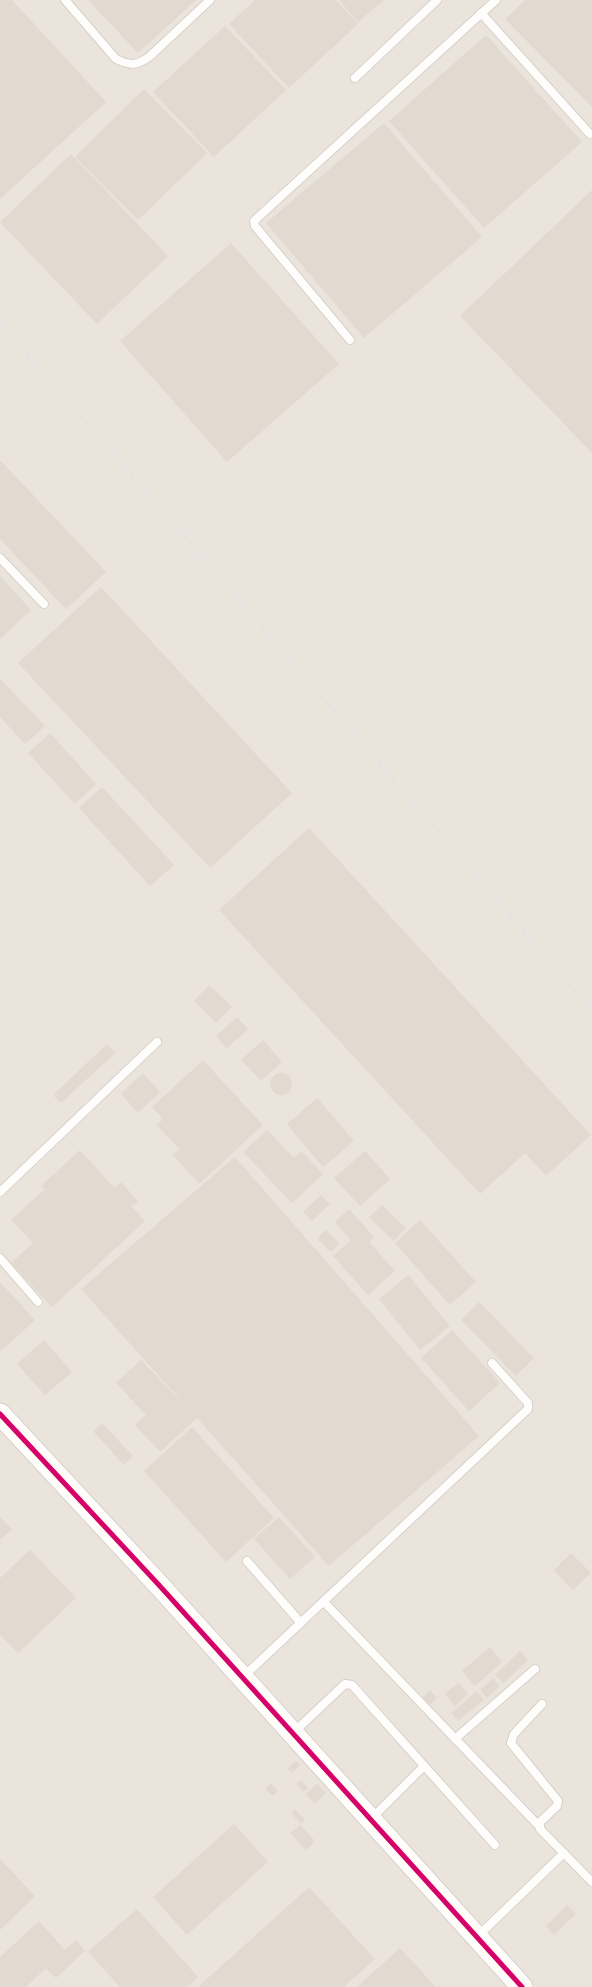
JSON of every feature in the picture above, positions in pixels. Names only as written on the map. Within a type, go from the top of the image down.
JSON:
[{"type":"street","points":[[0,1414],[243,1677],[522,1987]]},
{"type":"lane","points":[[65,0],[116,59],[127,64],[139,64],[149,57],[210,0]]},
{"type":"lane","points":[[355,78],[437,0]]},
{"type":"lane","points":[[350,340],[255,226],[254,221],[496,0]]},
{"type":"lane","points":[[481,13],[590,134]]},
{"type":"lane","points":[[0,558],[44,604]]},
{"type":"lane","points":[[0,1192],[157,1042]]},
{"type":"lane","points":[[0,1258],[38,1302]]},
{"type":"lane","points":[[243,1677],[528,1409],[528,1403],[492,1363]]},
{"type":"lane","points":[[247,1561],[301,1623]]},
{"type":"lane","points":[[324,1602],[592,1882]]},
{"type":"lane","points":[[455,1738],[535,1669]]},
{"type":"lane","points":[[293,1733],[345,1684],[349,1683],[495,1845]]},
{"type":"lane","points":[[539,1826],[557,1806],[558,1801],[511,1743],[514,1734],[542,1704]]},
{"type":"lane","points":[[371,1820],[424,1766]]},
{"type":"lane","points":[[477,1937],[564,1853]]},
{"type":"shaded area","points":[[0,0],[592,0],[592,1987],[0,1987]]},
{"type":"building","points":[[0,0],[12,0],[106,102],[0,199]]},
{"type":"building","points":[[88,0],[196,0],[138,53]]},
{"type":"building","points":[[255,0],[336,0],[358,24],[289,88],[229,24]]},
{"type":"building","points":[[339,0],[384,0],[358,22]]},
{"type":"building","points":[[525,0],[592,0],[592,107],[505,19]]},
{"type":"building","points":[[225,26],[286,90],[214,157],[153,92]]},
{"type":"building","points":[[486,35],[582,142],[484,228],[389,121]]},
{"type":"building","points":[[144,89],[207,153],[138,220],[75,157]]},
{"type":"building","points":[[384,123],[482,237],[364,338],[266,223]]},
{"type":"building","points":[[71,154],[168,256],[97,324],[0,222]]},
{"type":"building","points":[[592,190],[592,453],[460,316]]},
{"type":"building","points":[[231,243],[339,364],[227,462],[120,341]]},
{"type":"building","points":[[0,460],[106,572],[66,609],[0,539]]},
{"type":"building","points":[[0,576],[31,610],[0,639]]},
{"type":"building","points":[[101,587],[292,793],[210,868],[18,663]]},
{"type":"building","points":[[0,679],[45,726],[25,744],[0,717]]},
{"type":"building","points":[[50,733],[96,784],[75,804],[28,753]]},
{"type":"building","points":[[102,787],[174,865],[150,886],[79,808]]},
{"type":"building","points":[[309,828],[591,1135],[546,1176],[525,1153],[480,1194],[219,910]]},
{"type":"building","points":[[209,985],[232,1007],[216,1023],[194,1001]]},
{"type":"building","points":[[237,1017],[248,1029],[227,1048],[216,1036]]},
{"type":"building","points":[[263,1040],[282,1062],[261,1081],[241,1060]]},
{"type":"building","points":[[107,1044],[115,1053],[61,1103],[53,1095]]},
{"type":"building","points":[[203,1060],[263,1125],[199,1184],[173,1155],[179,1149],[157,1125],[163,1119],[152,1107]]},
{"type":"building","points":[[143,1073],[160,1092],[138,1113],[121,1094]]},
{"type":"building","points":[[281,1073],[289,1076],[292,1084],[289,1092],[281,1095],[273,1092],[270,1084],[273,1076]]},
{"type":"building","points":[[317,1098],[354,1141],[323,1167],[287,1124]]},
{"type":"building","points":[[267,1130],[294,1158],[301,1151],[323,1174],[292,1203],[243,1152]]},
{"type":"building","points":[[80,1150],[114,1188],[121,1182],[138,1201],[131,1206],[145,1221],[52,1307],[11,1263],[33,1243],[11,1220],[45,1189],[41,1186]]},
{"type":"building","points":[[365,1151],[390,1179],[360,1206],[334,1178]]},
{"type":"building","points":[[235,1157],[479,1436],[329,1566],[197,1418],[160,1452],[135,1425],[146,1415],[116,1383],[141,1360],[192,1413],[81,1289]]},
{"type":"building","points":[[321,1195],[330,1204],[312,1221],[303,1212]]},
{"type":"building","points":[[382,1205],[406,1228],[394,1241],[369,1217]]},
{"type":"building","points":[[349,1209],[374,1237],[369,1242],[395,1271],[368,1295],[333,1256],[351,1240],[335,1222]]},
{"type":"building","points":[[420,1220],[476,1282],[450,1305],[395,1243]]},
{"type":"building","points":[[326,1230],[340,1244],[331,1252],[317,1239]]},
{"type":"building","points":[[408,1275],[450,1326],[420,1350],[379,1299]]},
{"type":"building","points":[[0,1282],[35,1320],[1,1351],[0,1350]]},
{"type":"building","points":[[479,1302],[534,1358],[516,1376],[461,1320]]},
{"type":"building","points":[[452,1330],[500,1383],[469,1411],[421,1358]]},
{"type":"building","points":[[44,1340],[72,1372],[45,1395],[17,1364]]},
{"type":"building","points":[[102,1423],[133,1456],[124,1465],[93,1431]]},
{"type":"building","points":[[192,1427],[274,1518],[226,1562],[144,1471]]},
{"type":"building","points":[[0,1517],[12,1529],[0,1540]]},
{"type":"building","points":[[279,1517],[315,1557],[290,1579],[254,1539]]},
{"type":"building","points":[[30,1550],[76,1598],[18,1653],[0,1635],[0,1578]]},
{"type":"building","points":[[571,1553],[591,1573],[573,1590],[554,1570]]},
{"type":"building","points":[[490,1647],[502,1662],[475,1686],[462,1671]]},
{"type":"building","points":[[520,1651],[528,1660],[503,1684],[495,1675]]},
{"type":"building","points":[[493,1678],[500,1686],[487,1698],[480,1690]]},
{"type":"building","points":[[458,1683],[468,1694],[455,1706],[445,1694]]},
{"type":"building","points":[[430,1690],[437,1698],[430,1705],[422,1698]]},
{"type":"building","points":[[477,1691],[484,1700],[458,1721],[451,1713]]},
{"type":"building","points":[[296,1761],[300,1765],[292,1773],[287,1769]]},
{"type":"building","points":[[301,1780],[308,1788],[303,1792],[296,1784]]},
{"type":"building","points":[[271,1783],[278,1791],[272,1796],[265,1789]]},
{"type":"building","points":[[317,1784],[326,1793],[315,1804],[306,1794]]},
{"type":"building","points":[[295,1809],[305,1820],[301,1824],[291,1813]]},
{"type":"building","points":[[234,1824],[268,1862],[187,1935],[153,1897]]},
{"type":"building","points":[[300,1825],[315,1841],[306,1850],[290,1833]]},
{"type":"building","points":[[0,1859],[35,1896],[0,1930]]},
{"type":"building","points":[[309,1887],[375,1959],[344,1987],[198,1987]]},
{"type":"building","points":[[567,1905],[576,1914],[554,1935],[546,1926]]},
{"type":"building","points":[[137,1909],[198,1977],[187,1987],[120,1987],[88,1952]]},
{"type":"building","points":[[39,1921],[65,1950],[76,1940],[85,1951],[56,1978],[46,1968],[26,1987],[0,1987],[0,1957]]},
{"type":"building","points":[[400,1948],[436,1987],[357,1987]]},
{"type":"railway","points":[[0,322],[592,1010]]},
{"type":"cycle path","points":[[0,1414],[158,1584],[522,1987]]}]
